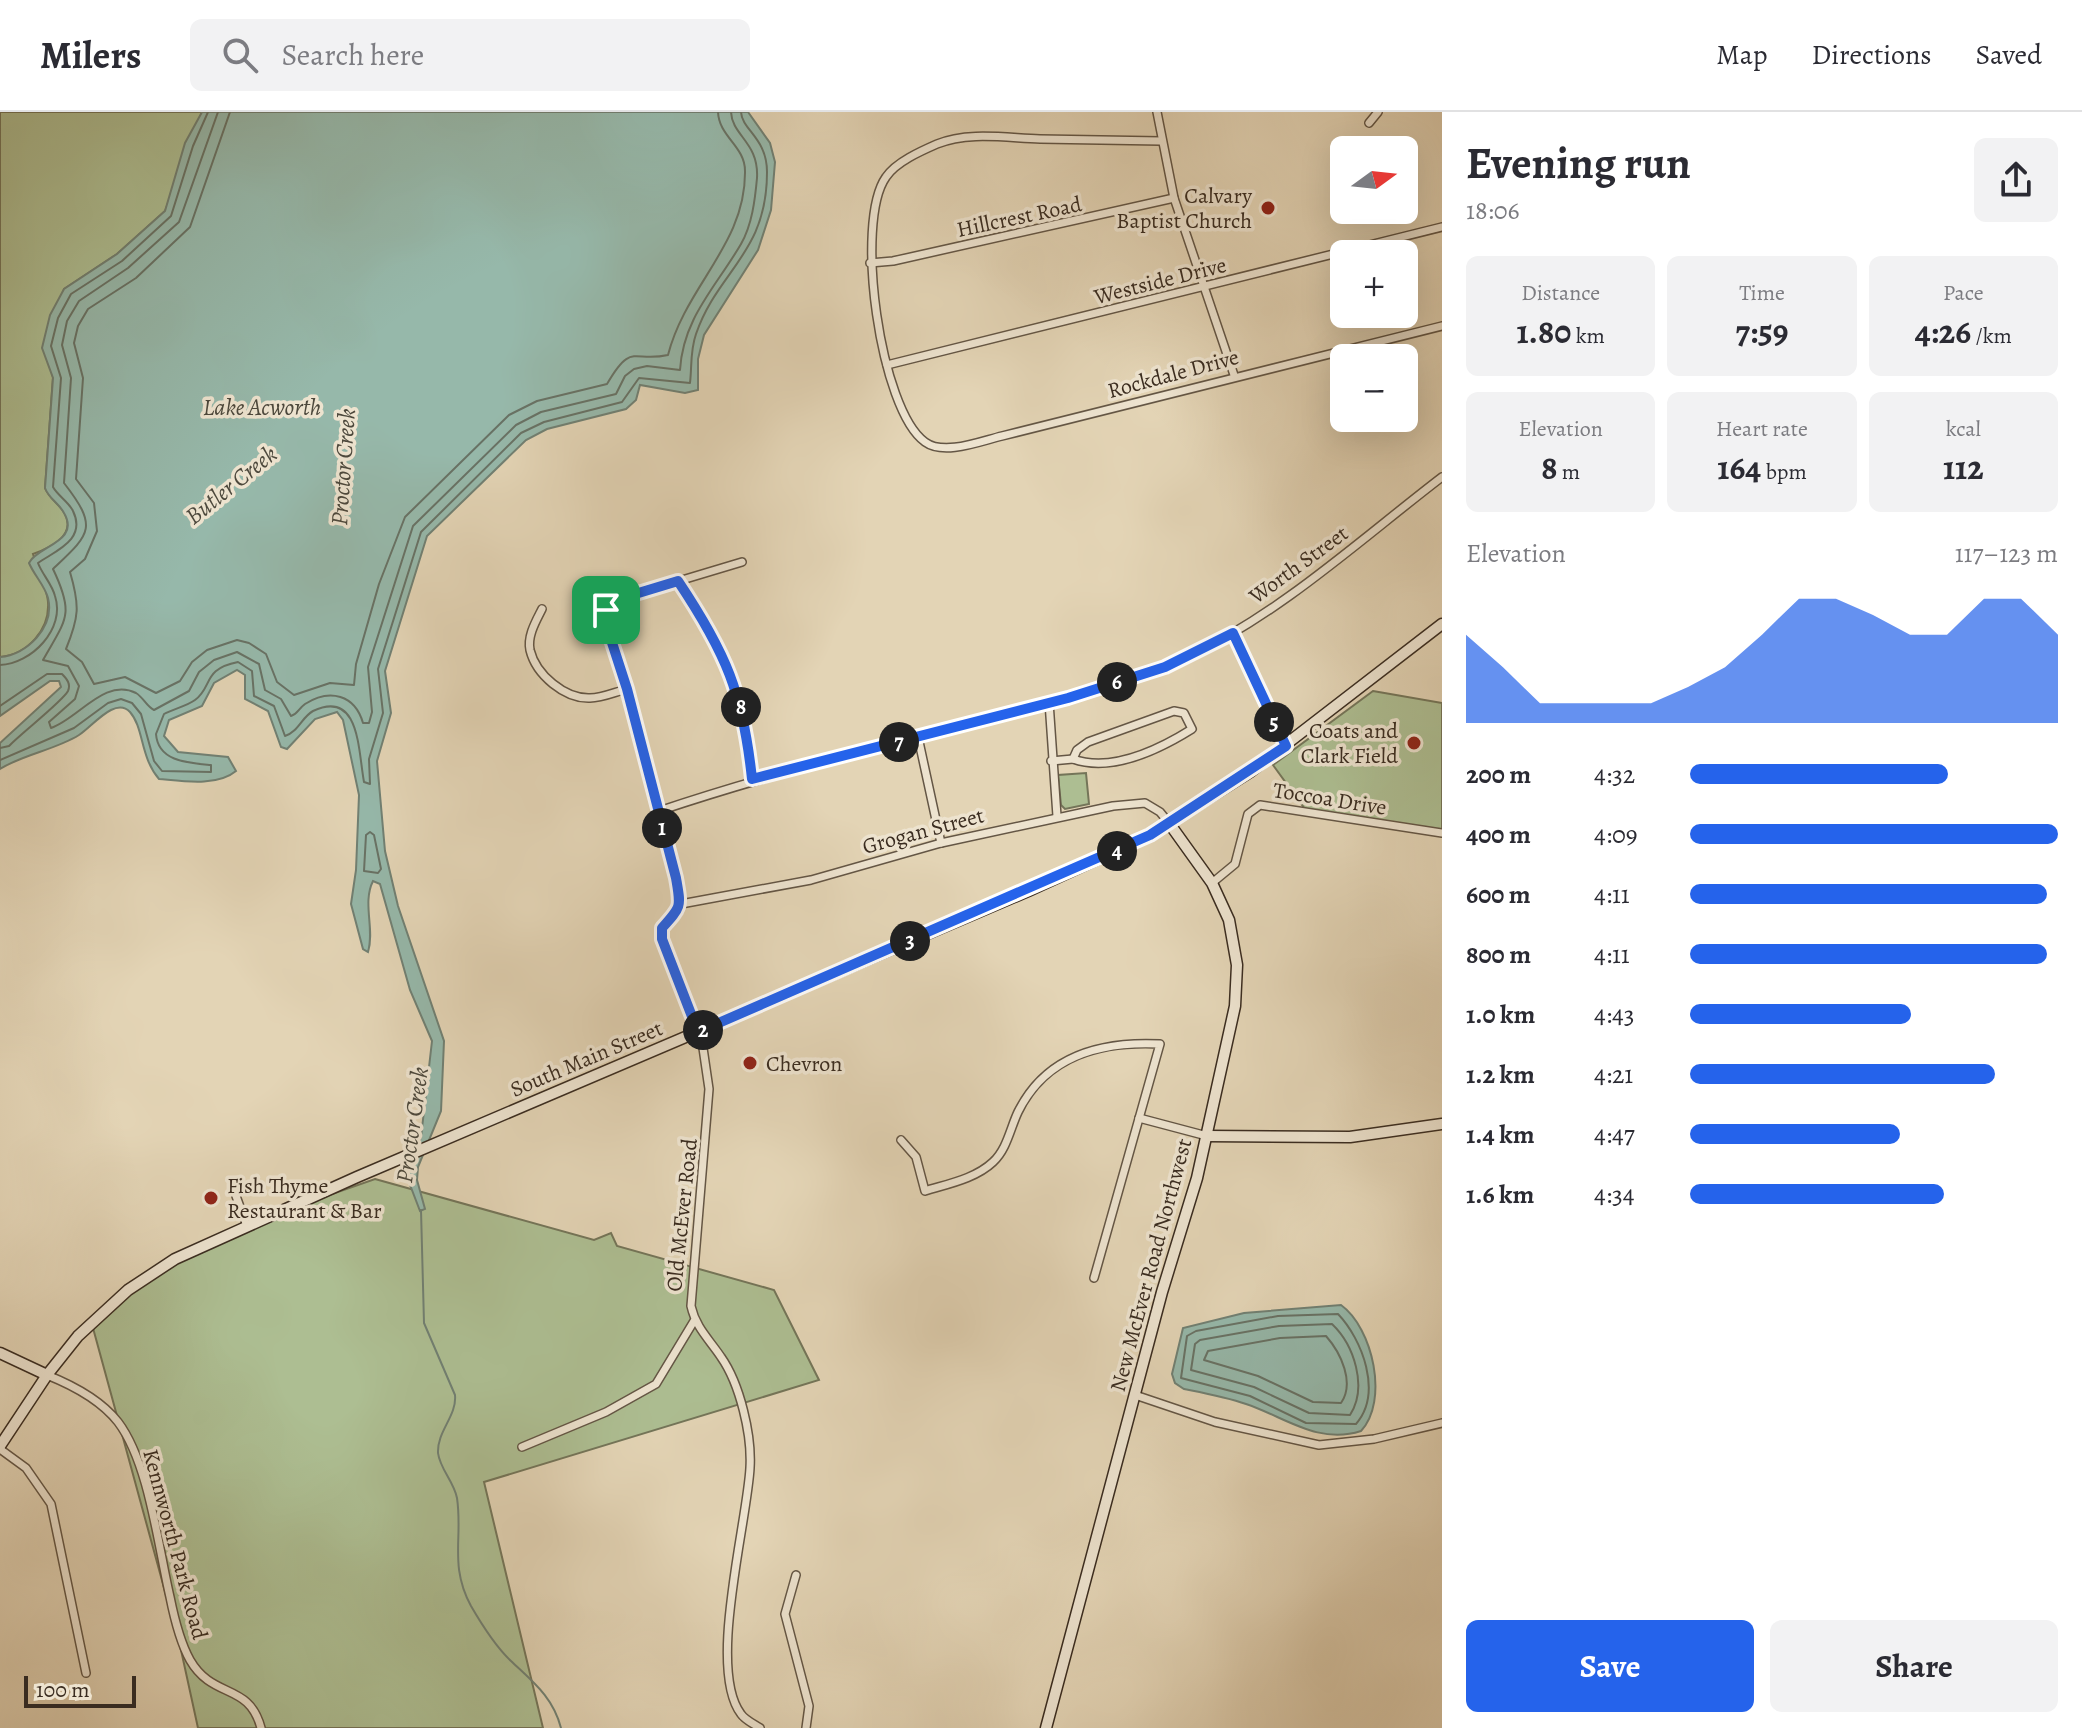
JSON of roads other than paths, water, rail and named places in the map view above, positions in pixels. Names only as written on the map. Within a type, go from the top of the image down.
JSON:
[{"type":"main road","name":"South Main Street","points":[[0,1447],[47,1375],[78,1336],[128,1290],[175,1259],[1069,873],[1169,823],[1286,746],[1442,624]]},
{"type":"main road","name":"New McEver Road Northwest","points":[[1046,1728],[1207,1136],[1230,1037],[1237,985],[1234,936],[1212,883],[1169,823]]},
{"type":"main road","points":[[1207,1136],[1350,1137],[1442,1124]]},
{"type":"main road","points":[[0,1353],[47,1375]]},
{"type":"street","points":[[1157,112],[1174,198],[1234,375]]},
{"type":"street","points":[[1369,123],[1378,112]]},
{"type":"street","points":[[887,365],[870,263],[874,207],[886,176],[935,145],[999,137],[1161,141]]},
{"type":"street","name":"Hillcrest Road","points":[[870,263],[893,261],[1174,198]]},
{"type":"street","name":"Westside Drive","points":[[887,365],[1442,227]]},
{"type":"street","name":"Rockdale Drive","points":[[887,365],[892,387],[909,424],[937,448],[1442,326]]},
{"type":"street","name":"Worth Street","points":[[659,811],[752,779],[1049,702],[1165,667],[1233,633],[1285,599],[1442,477]]},
{"type":"street","points":[[681,904],[627,689],[605,621],[606,610],[622,598],[742,562]]},
{"type":"street","points":[[678,581],[708,627],[730,672],[746,722],[752,779]]},
{"type":"street","points":[[542,609],[531,633],[530,650],[553,684],[573,696],[591,698],[627,689]]},
{"type":"street","points":[[1233,633],[1286,746]]},
{"type":"street","points":[[1049,702],[1057,816]]},
{"type":"street","points":[[1051,761],[1073,759],[1094,764],[1138,756],[1169,744],[1192,729],[1184,713],[1165,713],[1088,742],[1077,750],[1073,759]]},
{"type":"street","points":[[918,737],[941,843]]},
{"type":"street","name":"Grogan Street","points":[[681,904],[811,880],[941,843],[1057,816],[1139,803],[1156,809],[1169,823]]},
{"type":"street","name":"Toccoa Drive","points":[[1212,883],[1235,864],[1248,814],[1260,805],[1442,833]]},
{"type":"street","name":"Old McEver Road","points":[[681,904],[678,913],[664,927],[662,939],[698,1032],[709,1089],[690,1286],[694,1321],[731,1375],[749,1452],[750,1467],[731,1607],[728,1673],[741,1714],[760,1728]]},
{"type":"street","points":[[901,1140],[916,1157],[925,1191],[967,1177],[999,1156],[1027,1097],[1059,1064],[1106,1045],[1160,1044],[1094,1278]]},
{"type":"street","points":[[1139,1118],[1207,1136]]},
{"type":"street","points":[[236,1196],[247,1226]]},
{"type":"street","points":[[522,1447],[606,1412],[656,1384],[694,1321]]},
{"type":"street","name":"Kennworth Park Road","points":[[47,1375],[88,1396],[118,1422],[137,1462],[174,1615],[191,1662],[212,1685],[248,1700],[254,1706],[261,1728]]},
{"type":"street","points":[[1135,1395],[1215,1422],[1319,1445],[1374,1439],[1442,1423]]},
{"type":"street","points":[[0,1447],[26,1468],[51,1504],[86,1673]]},
{"type":"street","points":[[796,1575],[785,1614],[809,1706],[806,1728]]},
{"type":"water","name":"Lake Acworth","points":[[202,112],[748,112],[770,143],[775,162],[771,210],[758,250],[704,335],[698,359],[698,390],[685,393],[640,385],[636,400],[626,409],[547,429],[526,440],[427,536],[385,671],[391,713],[377,761],[385,851],[398,906],[444,1041],[441,1111],[418,1167],[417,1180],[425,1209],[420,1211],[407,1177],[421,1137],[432,1041],[410,990],[380,884],[373,881],[369,898],[370,943],[368,952],[363,949],[351,904],[356,870],[359,795],[343,720],[337,712],[315,719],[287,749],[281,747],[268,711],[245,699],[245,675],[237,670],[214,683],[202,706],[169,720],[164,736],[178,752],[228,757],[236,771],[228,776],[199,782],[159,779],[148,762],[138,726],[124,708],[104,714],[70,740],[0,769],[0,743],[61,687],[59,681],[50,681],[0,716],[0,657],[20,651],[37,638],[49,609],[48,598],[29,563],[63,537],[68,523],[45,488],[53,378],[42,348],[50,315],[64,289],[117,254],[165,211],[185,143]]},
{"type":"water","points":[[1341,1305],[1362,1330],[1374,1365],[1374,1402],[1361,1431],[1330,1435],[1316,1432],[1246,1404],[1184,1389],[1175,1383],[1172,1374],[1183,1328],[1244,1313]]},
{"type":"waterway","name":"Proctor Creek","points":[[421,1210],[424,1323],[455,1395],[438,1453],[457,1498],[460,1577],[484,1628],[547,1699],[561,1728]]},
{"type":"place","name":"Calvary Baptist Church","points":[[1268,208]]},
{"type":"place","name":"Coats and Clark Field","points":[[1414,743]]},
{"type":"place","name":"Chevron","points":[[750,1063]]},
{"type":"place","name":"Fish Thyme Restaurant & Bar","points":[[211,1198]]},
{"type":"water label","name":"Butler Creek","points":[[231,485]]}]
